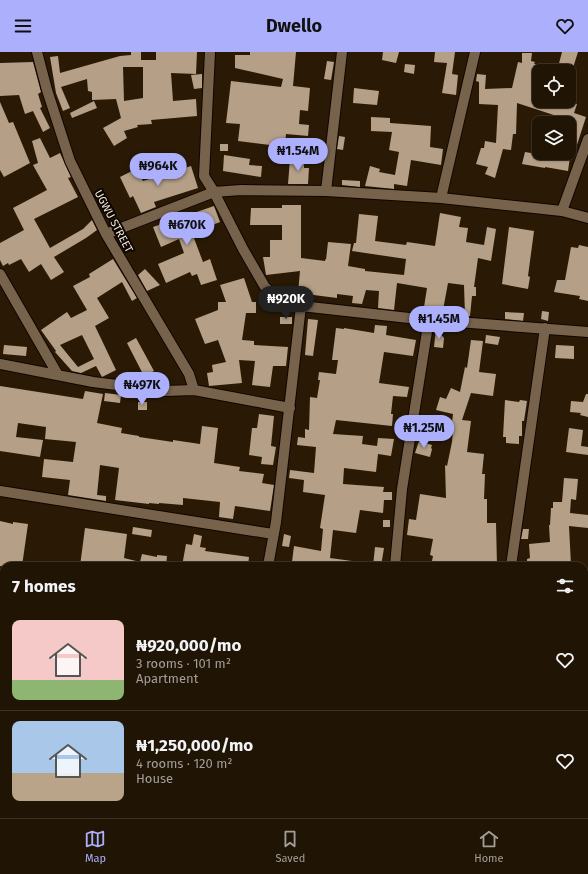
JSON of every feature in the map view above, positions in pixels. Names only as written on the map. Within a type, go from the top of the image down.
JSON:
[{"type":"street","name":"UGWU STREET","points":[[37,52],[47,90],[70,161],[106,234],[189,374],[194,390]]},
{"type":"street","points":[[210,52],[204,176],[265,287],[283,302],[301,306],[429,319],[588,332]]},
{"type":"street","points":[[326,191],[342,52]]},
{"type":"street","points":[[441,198],[474,52]]},
{"type":"street","points":[[562,211],[588,139]]},
{"type":"street","points":[[106,234],[214,192],[241,190],[326,191],[441,198],[562,211],[588,218]]},
{"type":"street","points":[[0,274],[58,375]]},
{"type":"street","points":[[269,562],[276,522],[301,306]]},
{"type":"street","points":[[395,562],[402,489],[429,319]]},
{"type":"street","points":[[512,562],[545,328]]},
{"type":"street","points":[[0,364],[93,382],[165,391],[194,390],[290,408]]},
{"type":"street","points":[[0,491],[273,534]]},
{"type":"building","points":[[131,52],[141,52],[141,60],[156,60],[156,52],[197,52],[196,74],[171,73],[173,101],[196,99],[197,116],[151,120],[152,124],[137,125],[138,127],[124,131],[127,138],[114,146],[103,128],[121,118],[116,99],[92,100],[92,92],[88,91],[87,79],[61,87],[70,108],[63,111],[56,93],[50,57],[58,56],[60,73],[120,56],[131,55]],"holes":[[[123,67],[143,67],[143,98],[124,101]]]},
{"type":"building","points":[[250,52],[296,52],[293,86],[310,88],[308,111],[300,110],[299,124],[309,125],[308,136],[286,134],[284,156],[269,155],[270,145],[238,141],[240,124],[226,123],[231,81],[281,87],[283,79],[235,68],[235,55],[250,55]]},
{"type":"building","points":[[383,52],[399,52],[396,63],[382,60]]},
{"type":"building","points":[[435,52],[455,52],[452,74],[458,75],[456,95],[442,93],[447,63],[434,62]]},
{"type":"building","points":[[562,52],[578,52],[574,64],[559,64]]},
{"type":"building","points":[[522,53],[532,53],[531,61],[535,62],[532,64],[532,108],[517,103],[516,134],[513,134],[511,150],[503,149],[495,178],[485,174],[488,167],[476,164],[481,148],[484,148],[485,141],[496,143],[498,105],[479,104],[479,82],[476,81],[477,74],[486,75],[485,89],[512,88],[518,62],[522,63]]},
{"type":"building","points":[[327,61],[334,62],[331,80],[324,79]]},
{"type":"building","points":[[33,62],[41,92],[38,94],[42,107],[40,108],[50,128],[43,132],[33,111],[25,114],[19,95],[0,96],[0,63]]},
{"type":"building","points":[[405,64],[415,65],[414,74],[404,72]]},
{"type":"building","points":[[202,74],[202,88],[194,89],[191,75]]},
{"type":"building","points":[[354,88],[379,91],[377,105],[353,103]]},
{"type":"building","points":[[94,101],[97,108],[72,118],[70,113]]},
{"type":"building","points":[[0,102],[9,123],[13,122],[30,163],[4,177],[0,170]]},
{"type":"building","points":[[532,108],[576,108],[574,113],[586,117],[576,148],[576,116],[557,116]]},
{"type":"building","points":[[371,117],[390,118],[390,123],[431,126],[430,147],[443,149],[441,165],[411,160],[407,186],[394,184],[394,189],[365,186],[370,166],[380,169],[379,172],[395,175],[399,152],[389,150],[392,132],[371,131]]},
{"type":"building","points":[[339,136],[345,137],[343,150],[337,149]]},
{"type":"building","points":[[40,138],[50,158],[60,153],[71,177],[68,178],[78,197],[34,219],[50,248],[83,229],[92,220],[97,230],[54,257],[64,272],[51,280],[41,264],[29,272],[21,259],[9,265],[8,263],[3,266],[0,260],[0,243],[24,230],[13,208],[47,190],[33,165],[38,163],[32,141]]},
{"type":"building","points":[[220,144],[228,144],[228,151],[220,151]]},
{"type":"building","points":[[525,152],[532,153],[532,160],[570,160],[568,171],[522,164]]},
{"type":"building","points":[[224,155],[250,159],[249,165],[262,166],[261,177],[223,171]]},
{"type":"building","points":[[290,159],[304,159],[304,168],[309,168],[308,184],[288,184]]},
{"type":"building","points":[[191,166],[198,188],[154,202],[156,207],[141,213],[133,196],[130,198],[120,177],[136,169],[143,181]]},
{"type":"building","points":[[342,180],[360,181],[360,187],[342,185]]},
{"type":"building","points":[[282,205],[301,205],[301,258],[325,261],[328,242],[351,244],[348,266],[365,269],[365,271],[404,275],[406,259],[352,251],[354,243],[356,243],[359,214],[378,216],[375,241],[406,245],[407,242],[435,246],[440,213],[461,217],[459,227],[468,228],[466,242],[484,245],[487,227],[496,229],[491,261],[478,258],[474,287],[476,287],[476,296],[472,296],[470,316],[465,316],[464,285],[448,283],[443,310],[424,307],[427,288],[397,283],[394,310],[378,308],[379,291],[366,290],[362,304],[352,303],[353,296],[337,294],[337,298],[298,293],[300,271],[266,275],[263,257],[270,257],[270,240],[282,240],[282,225],[250,225],[251,208],[282,208]]},
{"type":"building","points":[[214,206],[220,222],[192,233],[203,262],[210,259],[217,280],[201,285],[197,274],[192,276],[190,272],[166,283],[158,264],[184,253],[179,239],[161,247],[153,227]]},
{"type":"building","points":[[509,227],[534,231],[528,276],[530,277],[528,289],[502,284]]},
{"type":"building","points":[[579,245],[588,247],[588,301],[579,299],[580,296],[554,292],[557,280],[565,280],[571,247],[578,248]]},
{"type":"building","points":[[113,259],[137,298],[132,301],[122,282],[97,298],[109,318],[95,326],[116,370],[102,377],[96,366],[81,373],[72,371],[55,352],[56,351],[41,330],[67,312],[71,318],[87,310],[73,286],[90,277],[89,274]],"holes":[[[82,335],[94,359],[78,367],[60,345]]]},
{"type":"building","points":[[145,269],[160,285],[147,291],[138,275]]},
{"type":"building","points":[[244,278],[252,302],[256,302],[256,313],[246,313],[242,340],[254,341],[254,345],[288,347],[286,366],[273,366],[270,387],[252,385],[255,361],[239,360],[242,383],[209,386],[207,373],[213,372],[212,365],[226,362],[218,340],[205,344],[195,319],[218,310],[218,302],[226,302],[220,285]]},
{"type":"building","points":[[542,311],[549,312],[548,321],[541,319]]},
{"type":"building","points":[[505,312],[524,313],[523,321],[505,319]]},
{"type":"building","points":[[280,317],[292,317],[292,324],[280,324]]},
{"type":"building","points":[[308,319],[318,320],[313,356],[305,355]]},
{"type":"building","points":[[375,325],[387,326],[386,335],[416,340],[413,356],[384,352],[379,383],[409,387],[407,397],[393,396],[391,414],[393,414],[392,426],[336,420],[333,434],[363,436],[362,444],[377,446],[378,438],[394,439],[391,456],[378,454],[376,472],[344,468],[343,484],[384,487],[383,492],[392,492],[392,500],[384,500],[383,513],[360,510],[356,533],[333,530],[330,558],[352,562],[292,562],[294,546],[321,551],[323,529],[320,528],[325,495],[303,492],[304,480],[289,478],[290,470],[314,473],[316,447],[297,445],[298,437],[305,438],[305,429],[309,430],[310,397],[317,398],[320,380],[318,380],[319,372],[336,374],[338,360],[332,360],[336,328],[374,333]]},
{"type":"building","points":[[436,329],[444,338],[443,348],[434,347]]},
{"type":"building","points":[[486,335],[500,337],[498,345],[485,343]]},
{"type":"building","points":[[136,338],[154,371],[144,376],[127,343]]},
{"type":"building","points":[[471,340],[483,341],[479,372],[496,374],[493,396],[471,393],[462,420],[471,421],[467,452],[484,454],[482,474],[485,474],[484,499],[487,499],[487,523],[496,523],[497,562],[437,562],[432,561],[433,556],[430,555],[433,539],[407,535],[409,519],[416,520],[420,494],[446,498],[445,465],[447,466],[452,442],[453,431],[451,431],[453,414],[436,410],[440,397],[446,399],[451,388],[460,392],[465,367],[467,368]]},
{"type":"building","points":[[4,345],[27,347],[26,356],[3,354]]},
{"type":"building","points":[[556,345],[574,346],[574,359],[555,358]]},
{"type":"building","points":[[0,386],[83,399],[85,391],[103,394],[97,423],[122,428],[121,433],[139,437],[200,444],[202,426],[218,428],[214,463],[240,467],[239,471],[264,474],[262,483],[274,485],[270,511],[235,506],[233,519],[219,517],[220,502],[183,498],[183,505],[159,503],[149,504],[115,500],[119,468],[100,465],[97,495],[106,496],[106,501],[68,495],[70,480],[42,477],[44,459],[73,462],[76,442],[45,439],[46,427],[18,423],[16,437],[43,440],[40,457],[0,451]]},
{"type":"building","points":[[105,393],[121,395],[120,403],[104,401]]},
{"type":"building","points":[[586,394],[588,394],[588,417],[580,415],[581,413],[570,412],[571,401],[583,402]]},
{"type":"building","points":[[505,400],[519,402],[520,400],[527,401],[524,421],[522,421],[522,436],[519,436],[519,444],[506,443],[506,437],[503,437]]},
{"type":"building","points":[[138,402],[147,402],[147,410],[138,410]]},
{"type":"building","points":[[259,414],[274,416],[271,446],[276,447],[273,465],[261,464],[262,457],[249,455],[252,428],[257,428]]},
{"type":"building","points":[[569,428],[583,430],[581,446],[588,447],[588,455],[566,452]]},
{"type":"building","points":[[419,441],[432,445],[430,457],[415,453]]},
{"type":"building","points":[[564,478],[578,479],[576,500],[571,499],[570,513],[588,515],[588,528],[569,526],[571,562],[527,562],[527,559],[530,558],[529,544],[550,542],[549,525],[551,508],[553,508],[553,502],[562,502]]},
{"type":"building","points":[[383,520],[390,520],[390,527],[383,527]]},
{"type":"building","points":[[0,521],[13,524],[13,522],[28,524],[23,562],[0,562]]},
{"type":"building","points":[[133,527],[152,530],[151,537],[132,534]]},
{"type":"building","points":[[85,528],[127,534],[124,558],[140,562],[81,562]]},
{"type":"building","points":[[523,529],[529,529],[528,539],[521,539]]},
{"type":"building","points":[[194,534],[202,536],[200,547],[206,548],[205,551],[249,557],[248,562],[183,562],[186,544],[192,545]]},
{"type":"building","points":[[284,534],[291,536],[289,547],[282,546]]},
{"type":"building","points":[[375,547],[384,548],[382,562],[373,562]]},
{"type":"building","points":[[142,554],[157,557],[157,555],[167,556],[166,562],[140,562]]}]
